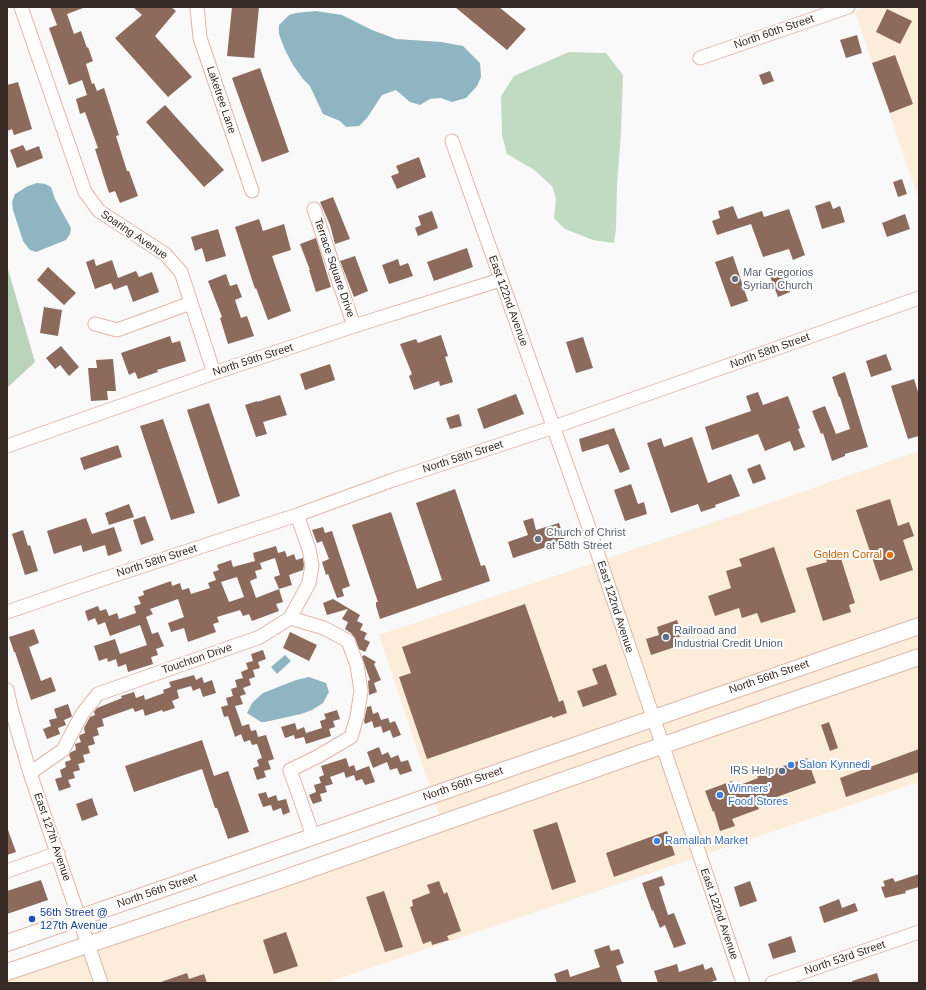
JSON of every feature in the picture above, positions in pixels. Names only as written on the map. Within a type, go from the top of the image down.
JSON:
[{"type":"main road","name":"North 56th Street","points":[[7,943],[919,626]]},
{"type":"main road","points":[[7,972],[277,881],[919,657]]},
{"type":"street","name":"Soaring Avenue","points":[[21,7],[85,192],[99,211],[165,254],[182,272],[214,373]]},
{"type":"street","name":"Laketree Lane","points":[[198,7],[200,38],[252,191]]},
{"type":"street","name":"North 60th Street","points":[[700,58],[848,7]]},
{"type":"street","name":"East 122nd Avenue","points":[[452,142],[500,280],[554,427],[742,983]]},
{"type":"street","name":"Terrace Square Drive","points":[[314,209],[354,326]]},
{"type":"street","name":"North 59th Street","points":[[7,446],[214,373],[354,326],[500,280]]},
{"type":"street","name":"North 58th Street","points":[[7,612],[297,515],[393,480],[554,427],[919,298]]},
{"type":"street","points":[[95,324],[117,330],[191,303]]},
{"type":"street","name":"Touchton Drive","points":[[30,773],[63,750],[82,714],[98,694],[260,637],[290,618],[309,582],[312,565],[309,549],[297,515]]},
{"type":"street","points":[[290,618],[324,628],[348,641],[357,665],[361,691],[358,717],[351,737],[317,758],[290,770],[313,836]]},
{"type":"street","name":"East 127th Avenue","points":[[7,690],[9,709],[101,983]]},
{"type":"street","points":[[7,871],[58,853]]},
{"type":"street","name":"North 53rd Street","points":[[772,983],[919,932]]},
{"type":"shaded area","points":[[868,7],[919,7],[919,201],[855,11]]},
{"type":"shaded area","points":[[919,451],[919,782],[326,983],[7,983],[7,978],[443,826],[379,635],[718,521]]},
{"type":"green space","points":[[569,52],[606,53],[623,75],[616,229],[614,243],[593,240],[565,229],[554,218],[556,198],[552,186],[533,169],[507,154],[502,135],[501,96],[514,76]]},
{"type":"green space","points":[[7,266],[35,362],[7,388]]},
{"type":"water","points":[[316,11],[342,15],[372,30],[396,39],[441,42],[463,46],[480,63],[481,77],[477,86],[466,98],[452,102],[441,98],[430,99],[420,105],[410,102],[396,90],[382,95],[367,118],[359,126],[346,127],[340,121],[323,114],[310,86],[293,65],[279,34],[279,25],[289,15]]},
{"type":"water","points":[[37,183],[45,184],[51,187],[55,199],[71,228],[70,234],[66,240],[36,252],[30,250],[23,241],[13,210],[12,202],[15,194],[28,186]]},
{"type":"water","points":[[285,655],[291,661],[277,674],[271,667]]},
{"type":"water","points":[[309,677],[326,683],[329,692],[323,703],[312,710],[265,722],[261,722],[247,713],[252,703],[263,693],[296,680]]},
{"type":"building","points":[[50,7],[83,7],[67,14],[74,34],[81,31],[93,61],[86,64],[92,84],[94,83],[97,91],[104,88],[119,135],[116,136],[127,171],[129,171],[138,196],[120,203],[115,191],[109,193],[95,149],[98,148],[85,112],[80,114],[76,99],[87,95],[82,80],[69,85],[49,28],[57,25]]},
{"type":"building","points":[[133,7],[171,7],[176,11],[155,36],[192,77],[168,97],[115,38],[142,15]]},
{"type":"building","points":[[232,7],[259,7],[254,58],[227,56]]},
{"type":"building","points":[[455,7],[499,7],[526,29],[507,50]]},
{"type":"building","points":[[887,9],[912,21],[900,44],[876,32]]},
{"type":"building","points":[[857,35],[862,53],[846,58],[840,40]]},
{"type":"building","points":[[895,55],[913,104],[890,113],[872,63]]},
{"type":"building","points":[[260,68],[289,152],[262,162],[232,78]]},
{"type":"building","points":[[770,71],[774,81],[763,85],[759,75]]},
{"type":"building","points":[[18,82],[32,129],[14,135],[12,129],[7,131],[7,85]]},
{"type":"building","points":[[165,105],[224,170],[204,187],[146,122]]},
{"type":"building","points":[[23,145],[26,151],[39,146],[43,158],[17,168],[10,150]]},
{"type":"building","points":[[419,157],[426,177],[397,189],[391,176],[399,173],[396,166]]},
{"type":"building","points":[[902,179],[907,194],[898,197],[893,182]]},
{"type":"building","points":[[333,197],[350,239],[335,244],[330,225],[320,202]]},
{"type":"building","points":[[830,201],[833,209],[840,206],[845,222],[822,229],[815,206]]},
{"type":"building","points":[[733,206],[738,219],[762,211],[764,217],[789,209],[805,255],[793,260],[789,249],[763,257],[751,224],[717,235],[712,221],[720,218],[718,211]]},
{"type":"building","points":[[432,211],[438,228],[418,236],[415,228],[421,225],[418,216]]},
{"type":"building","points":[[905,214],[910,229],[887,237],[882,223]]},
{"type":"building","points":[[259,219],[263,231],[284,224],[291,250],[272,256],[291,311],[268,320],[256,288],[255,289],[235,227]]},
{"type":"building","points":[[218,229],[226,256],[206,262],[202,248],[195,251],[191,237]]},
{"type":"building","points":[[316,238],[331,287],[316,292],[310,270],[300,244]]},
{"type":"building","points":[[467,248],[473,267],[434,281],[427,262]]},
{"type":"building","points":[[355,256],[368,291],[354,297],[340,261]]},
{"type":"building","points":[[733,256],[748,301],[731,307],[715,262]]},
{"type":"building","points":[[94,259],[96,266],[112,260],[118,278],[136,271],[139,277],[152,272],[159,292],[133,302],[127,285],[114,290],[111,283],[95,289],[86,262]]},
{"type":"building","points":[[398,259],[400,266],[408,263],[413,276],[389,284],[382,265]]},
{"type":"building","points":[[48,267],[76,293],[64,305],[37,280]]},
{"type":"building","points":[[781,269],[790,292],[778,297],[769,274]]},
{"type":"building","points":[[226,274],[230,286],[237,284],[242,297],[235,300],[241,318],[247,316],[254,336],[228,344],[220,318],[222,317],[208,281]]},
{"type":"building","points":[[44,307],[62,310],[58,336],[40,333]]},
{"type":"building","points":[[441,335],[448,356],[445,357],[453,382],[440,386],[439,381],[414,390],[409,376],[412,374],[400,344],[416,339],[418,343]]},
{"type":"building","points":[[170,336],[172,343],[180,341],[186,361],[157,370],[158,372],[138,379],[135,372],[129,375],[121,353]]},
{"type":"building","points":[[583,337],[593,368],[576,373],[566,342]]},
{"type":"building","points":[[61,346],[79,367],[69,376],[60,365],[55,369],[46,358]]},
{"type":"building","points":[[886,354],[892,370],[871,377],[866,361]]},
{"type":"building","points":[[113,359],[116,391],[107,391],[108,400],[91,401],[88,368],[97,368],[96,360]]},
{"type":"building","points":[[330,364],[335,380],[305,390],[300,374]]},
{"type":"building","points":[[845,372],[868,447],[845,454],[845,456],[832,461],[823,433],[821,434],[812,411],[825,406],[836,434],[850,429],[832,377]]},
{"type":"building","points":[[914,379],[919,395],[919,436],[908,439],[891,386]]},
{"type":"building","points":[[758,392],[763,405],[788,396],[800,428],[798,429],[805,447],[794,451],[790,441],[765,451],[758,434],[712,450],[705,427],[751,411],[746,396]]},
{"type":"building","points":[[516,394],[524,414],[484,429],[477,409]]},
{"type":"building","points":[[280,395],[287,415],[263,422],[267,434],[256,437],[245,405]]},
{"type":"building","points":[[209,403],[240,496],[218,504],[187,410]]},
{"type":"building","points":[[459,414],[462,426],[450,429],[446,418]]},
{"type":"building","points":[[163,419],[195,513],[171,520],[140,426]]},
{"type":"building","points":[[614,428],[630,469],[620,473],[608,444],[582,452],[579,439]]},
{"type":"building","points":[[692,437],[708,483],[731,474],[740,496],[701,512],[698,504],[671,513],[647,443],[661,438],[664,447]]},
{"type":"building","points":[[118,445],[122,457],[84,470],[80,458]]},
{"type":"building","points":[[760,464],[766,479],[753,484],[747,469]]},
{"type":"building","points":[[631,484],[638,504],[644,502],[647,514],[625,521],[614,490]]},
{"type":"building","points":[[455,489],[481,566],[485,565],[490,581],[380,619],[376,606],[376,602],[378,602],[352,525],[391,512],[417,589],[442,580],[416,503]]},
{"type":"building","name":"Golden Corral","points":[[890,499],[898,526],[909,522],[914,536],[903,540],[913,570],[880,581],[856,510]]},
{"type":"building","points":[[129,504],[134,517],[109,525],[105,513]]},
{"type":"building","points":[[145,516],[154,540],[141,545],[133,520]]},
{"type":"building","points":[[86,518],[92,534],[114,527],[122,551],[108,556],[105,545],[83,552],[81,545],[54,554],[47,531]]},
{"type":"building","points":[[533,518],[536,530],[559,523],[565,541],[513,558],[508,542],[528,535],[523,521]]},
{"type":"building","points":[[323,527],[325,533],[332,531],[350,586],[342,589],[344,596],[337,598],[328,574],[326,575],[322,562],[329,559],[322,541],[317,543],[312,530]]},
{"type":"building","points":[[23,530],[28,546],[30,545],[38,571],[25,575],[12,534]]},
{"type":"building","points":[[276,546],[278,553],[285,551],[287,557],[294,554],[296,560],[303,558],[303,570],[289,575],[292,585],[279,589],[283,602],[276,604],[279,611],[252,621],[249,614],[243,616],[240,610],[217,617],[219,622],[213,624],[216,632],[188,642],[184,628],[171,632],[168,623],[184,617],[178,599],[150,609],[153,614],[146,617],[152,634],[158,632],[164,646],[156,649],[158,655],[151,657],[153,664],[128,672],[126,664],[118,667],[116,659],[108,662],[107,658],[99,661],[94,646],[115,639],[120,654],[147,645],[140,625],[110,636],[105,622],[98,625],[95,618],[88,621],[85,611],[98,606],[100,611],[106,609],[109,616],[117,613],[119,619],[136,613],[134,606],[141,604],[138,597],[144,595],[143,591],[171,581],[172,586],[180,583],[182,590],[189,588],[191,594],[210,588],[208,583],[216,580],[213,572],[219,570],[217,565],[231,560],[233,567],[255,561],[253,553]],"holes":[[[275,558],[280,575],[274,577],[279,589],[256,598],[250,581],[257,578],[255,571],[262,569],[260,563]],[[237,577],[244,597],[229,602],[221,582]]]},
{"type":"building","points":[[774,547],[796,612],[761,623],[757,613],[742,618],[739,608],[715,616],[708,596],[731,588],[726,571],[742,566],[739,559]]},
{"type":"building","points":[[838,549],[855,603],[849,605],[851,612],[823,621],[806,568],[827,562],[824,554]]},
{"type":"building","points":[[333,599],[360,615],[357,621],[363,624],[360,630],[367,633],[364,639],[370,642],[365,652],[359,649],[355,638],[345,629],[348,622],[342,619],[348,609],[327,615],[323,603]]},
{"type":"building","points":[[525,604],[559,702],[563,700],[567,713],[553,718],[552,716],[427,759],[399,677],[411,673],[402,647]]},
{"type":"building","name":"Railroad and Industrial Credit Union","points":[[677,620],[682,636],[675,638],[678,646],[651,655],[646,639],[659,635],[657,627]]},
{"type":"building","points":[[34,629],[39,643],[29,647],[41,681],[51,677],[56,691],[31,700],[9,637]]},
{"type":"building","points":[[290,632],[317,645],[309,661],[283,648]]},
{"type":"building","points":[[263,650],[266,659],[258,662],[260,668],[253,670],[255,677],[249,679],[251,685],[243,688],[246,694],[240,696],[243,704],[235,706],[242,726],[249,724],[251,731],[256,730],[258,737],[266,735],[274,759],[268,761],[271,769],[264,771],[266,777],[257,780],[253,768],[259,766],[257,760],[262,758],[257,744],[252,745],[250,740],[244,742],[241,734],[235,737],[228,716],[224,717],[221,707],[228,705],[226,698],[233,696],[231,689],[237,687],[235,680],[243,678],[241,672],[248,669],[246,663],[253,661],[251,654]]},
{"type":"building","points":[[364,655],[376,662],[374,664],[381,680],[374,683],[377,692],[369,695],[368,681],[370,680],[362,657]]},
{"type":"building","points":[[606,664],[617,695],[583,707],[577,691],[598,684],[592,669]]},
{"type":"building","points":[[194,675],[196,680],[202,677],[204,683],[212,680],[216,693],[203,697],[200,688],[193,691],[191,686],[177,690],[179,698],[172,701],[175,708],[163,712],[162,710],[145,716],[143,709],[135,712],[133,708],[102,719],[104,726],[97,728],[99,735],[93,737],[95,744],[88,746],[90,753],[83,755],[85,762],[78,764],[80,770],[73,772],[75,778],[68,780],[71,787],[59,791],[55,779],[62,777],[60,770],[66,767],[65,762],[71,760],[69,755],[71,752],[76,750],[75,744],[81,742],[79,737],[85,733],[84,728],[90,717],[95,715],[94,712],[97,708],[122,698],[121,696],[134,692],[136,698],[144,695],[145,700],[164,693],[163,690],[171,687],[169,682]]},
{"type":"building","points":[[68,704],[72,716],[64,720],[66,725],[58,728],[60,734],[47,739],[43,729],[51,726],[49,720],[57,718],[54,709]]},
{"type":"building","points":[[371,706],[373,714],[378,712],[381,720],[388,718],[390,723],[395,721],[401,735],[393,738],[390,730],[383,733],[381,726],[374,728],[372,721],[365,724],[364,721],[367,707]]},
{"type":"building","points":[[337,710],[340,719],[333,721],[335,727],[329,729],[331,736],[306,744],[304,737],[295,739],[294,735],[285,738],[281,727],[295,723],[297,730],[304,727],[306,733],[322,728],[320,721],[326,719],[324,714]]},
{"type":"building","points":[[829,722],[838,748],[830,751],[821,725]]},
{"type":"building","points":[[202,740],[214,776],[228,771],[249,832],[228,839],[217,808],[215,808],[202,769],[134,792],[125,766]]},
{"type":"building","points":[[379,747],[382,755],[388,752],[391,758],[398,755],[401,762],[408,760],[412,771],[400,775],[397,768],[390,770],[387,762],[373,768],[367,752]]},
{"type":"building","points":[[919,749],[919,772],[846,797],[840,778]]},
{"type":"building","points":[[346,758],[349,767],[354,765],[356,771],[369,766],[375,782],[365,785],[362,779],[356,781],[354,775],[346,778],[344,772],[330,777],[333,784],[325,786],[327,792],[320,794],[322,801],[313,804],[309,795],[316,792],[314,785],[321,783],[319,777],[324,775],[321,766]]},
{"type":"building","points":[[807,758],[816,783],[757,804],[759,809],[732,819],[735,826],[720,831],[714,811],[713,812],[705,791],[732,781],[735,787],[758,778],[757,775]]},
{"type":"building","points":[[266,792],[268,798],[276,795],[278,801],[286,799],[290,812],[283,815],[281,808],[273,811],[271,805],[263,807],[258,794]]},
{"type":"building","points":[[92,798],[98,815],[82,821],[76,804]]},
{"type":"building","points":[[557,822],[576,882],[552,890],[533,830]]},
{"type":"building","points":[[7,830],[16,852],[7,855]]},
{"type":"building","points":[[667,831],[675,855],[614,877],[606,853]]},
{"type":"building","points":[[919,874],[919,887],[905,891],[906,893],[885,898],[881,887],[885,886],[883,881],[893,878],[895,882]]},
{"type":"building","points":[[662,876],[665,885],[659,887],[668,915],[674,913],[686,944],[674,948],[665,925],[660,928],[642,883]]},
{"type":"building","points":[[41,880],[48,900],[7,914],[7,891]]},
{"type":"building","points":[[439,881],[444,894],[447,892],[461,931],[447,936],[449,940],[432,945],[431,941],[423,944],[410,907],[413,906],[412,900],[430,893],[427,885]]},
{"type":"building","points":[[750,881],[757,901],[740,907],[734,887]]},
{"type":"building","points":[[384,891],[403,947],[385,952],[366,897]]},
{"type":"building","points":[[839,899],[842,908],[855,903],[858,911],[824,923],[819,907]]},
{"type":"building","points":[[286,932],[298,966],[274,974],[263,940]]},
{"type":"building","points":[[791,936],[796,952],[773,959],[768,944]]},
{"type":"building","points":[[609,945],[611,951],[619,949],[624,963],[616,966],[622,983],[557,983],[554,974],[568,969],[570,977],[600,967],[594,950]]},
{"type":"building","points":[[677,964],[679,972],[703,964],[705,970],[712,967],[717,980],[708,983],[658,983],[654,971]]},
{"type":"building","points":[[187,973],[189,979],[204,974],[207,983],[161,983],[161,982]]},
{"type":"building","points":[[877,973],[880,983],[852,983],[852,981]]},
{"type":"place","name":"Mar Gregorios Syrian Church","points":[[735,279]]},
{"type":"place","name":"Church of Christ at 58th Street","points":[[538,539]]},
{"type":"place","name":"Golden Corral","points":[[890,555]]},
{"type":"place","name":"Railroad and Industrial Credit Union","points":[[666,637]]},
{"type":"place","name":"Salon Kynnedi","points":[[791,765]]},
{"type":"place","name":"IRS Help","points":[[782,771]]},
{"type":"place","name":"Winners' Food Stores","points":[[720,795]]},
{"type":"place","name":"Ramallah Market","points":[[657,841]]},
{"type":"place","name":"56th Street @ 127th Avenue","points":[[32,919]]}]
